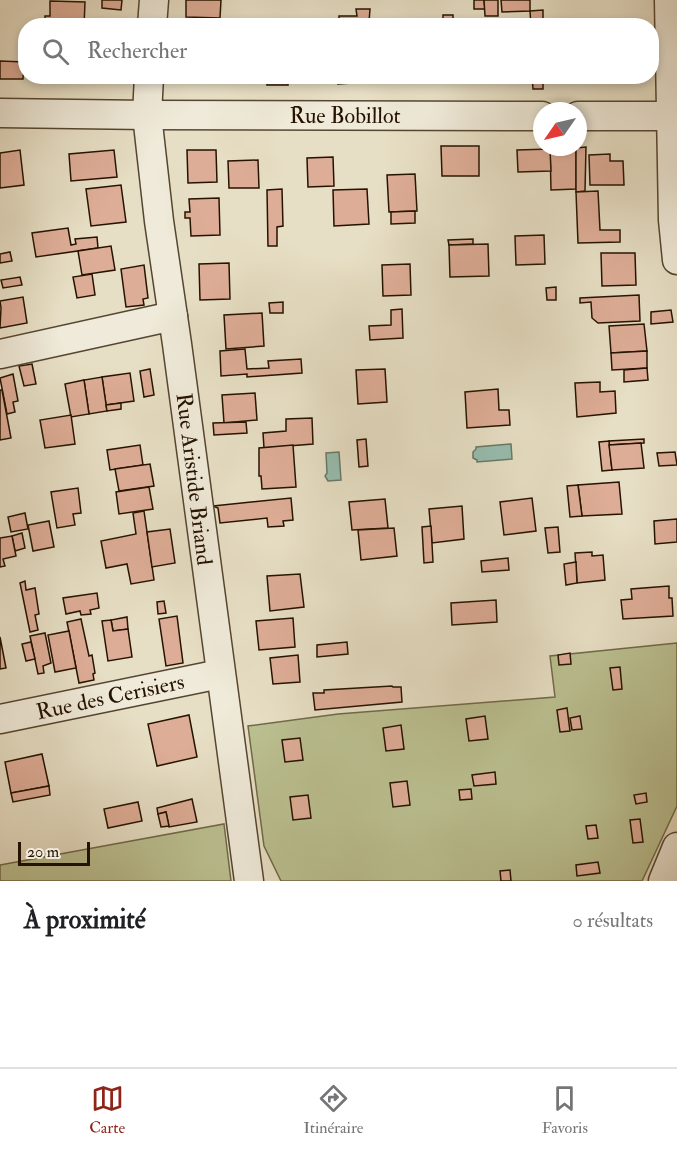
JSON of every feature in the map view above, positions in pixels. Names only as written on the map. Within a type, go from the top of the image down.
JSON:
[{"type":"street","points":[[153,18],[154,0]]},
{"type":"street","points":[[669,0],[674,116],[673,220],[677,260]]},
{"type":"street","name":"Rue Aristide Briand","points":[[149,84],[147,115],[159,221],[249,881]]},
{"type":"street","name":"Rue Bobillot","points":[[0,113],[533,116]]},
{"type":"street","points":[[587,116],[674,116]]},
{"type":"street","points":[[0,354],[173,316]]},
{"type":"street","name":"Rue des Cerisiers","points":[[0,719],[220,674]]},
{"type":"street","points":[[663,881],[677,847]]},
{"type":"shaded area","points":[[511,444],[512,459],[477,462],[473,458],[476,447]]},
{"type":"shaded area","points":[[339,452],[341,480],[328,481],[325,476],[327,473],[326,453]]},
{"type":"shaded area","points":[[677,643],[677,806],[642,881],[281,881],[264,846],[248,726],[338,714],[555,697],[550,656]]},
{"type":"shaded area","points":[[224,824],[231,881],[0,881],[0,865]]},
{"type":"building","points":[[102,0],[122,0],[121,10],[102,8]]},
{"type":"building","points":[[186,0],[221,0],[220,18],[186,17]]},
{"type":"building","points":[[474,0],[484,0],[485,9],[474,9]]},
{"type":"building","points":[[484,0],[498,0],[498,16],[485,16]]},
{"type":"building","points":[[501,0],[530,0],[530,11],[502,12]]},
{"type":"building","points":[[50,1],[85,2],[84,18],[45,18],[45,16],[50,16]]},
{"type":"building","points":[[356,9],[370,9],[369,18],[339,18],[339,16],[357,16]]},
{"type":"building","points":[[543,10],[543,18],[530,18],[530,11]]},
{"type":"building","points":[[443,15],[453,15],[453,18],[443,18]]},
{"type":"building","points":[[0,61],[18,62],[18,79],[0,79]]},
{"type":"building","points":[[533,84],[543,84],[543,89],[533,89]]},
{"type":"building","points":[[441,146],[479,146],[479,176],[442,176]]},
{"type":"building","points":[[20,150],[24,185],[0,188],[0,153]]},
{"type":"building","points":[[114,150],[117,177],[71,181],[69,154]]},
{"type":"building","points":[[187,150],[216,150],[217,182],[188,183]]},
{"type":"building","points":[[517,150],[533,150],[533,156],[550,156],[551,171],[518,172]]},
{"type":"building","points":[[610,154],[610,161],[623,161],[624,185],[590,185],[589,155]]},
{"type":"building","points":[[550,156],[576,156],[576,189],[551,190]]},
{"type":"building","points":[[576,156],[586,156],[585,191],[576,192]]},
{"type":"building","points":[[333,157],[334,186],[308,187],[307,158]]},
{"type":"building","points":[[258,160],[259,188],[229,188],[228,161]]},
{"type":"building","points":[[415,174],[417,211],[389,212],[387,175]]},
{"type":"building","points":[[121,185],[126,222],[91,226],[86,189]]},
{"type":"building","points":[[282,189],[283,226],[277,227],[277,246],[268,246],[267,190]]},
{"type":"building","points":[[367,189],[369,224],[334,226],[333,190]]},
{"type":"building","points":[[598,191],[600,230],[620,230],[620,242],[578,243],[576,192]]},
{"type":"building","points":[[219,198],[220,235],[191,236],[190,218],[185,218],[185,212],[190,212],[189,199]]},
{"type":"building","points":[[415,211],[415,223],[391,224],[391,212]]},
{"type":"building","points":[[68,228],[71,245],[76,244],[75,239],[97,237],[98,248],[36,257],[32,233]]},
{"type":"building","points":[[544,235],[545,264],[516,265],[515,236]]},
{"type":"building","points":[[473,239],[473,244],[449,245],[448,240]]},
{"type":"building","points":[[488,244],[489,276],[450,277],[449,245]]},
{"type":"building","points":[[111,246],[115,270],[82,275],[78,251]]},
{"type":"building","points":[[10,252],[12,261],[0,263],[0,254]]},
{"type":"building","points":[[601,253],[635,253],[636,285],[602,286]]},
{"type":"building","points":[[229,263],[230,299],[200,300],[199,264]]},
{"type":"building","points":[[410,264],[411,295],[383,296],[382,265]]},
{"type":"building","points":[[144,265],[148,298],[143,299],[144,305],[126,307],[121,269]]},
{"type":"building","points":[[92,274],[95,295],[77,298],[73,277]]},
{"type":"building","points":[[20,277],[22,285],[3,288],[1,280]]},
{"type":"building","points":[[556,287],[556,300],[547,300],[546,288]]},
{"type":"building","points":[[639,295],[640,321],[598,323],[592,318],[591,302],[580,303],[580,298]]},
{"type":"building","points":[[23,297],[27,323],[0,328],[0,301]]},
{"type":"building","points":[[283,302],[283,313],[270,313],[269,303]]},
{"type":"building","points":[[402,309],[403,338],[370,340],[369,326],[391,325],[391,310]]},
{"type":"building","points":[[671,310],[673,322],[651,324],[651,312]]},
{"type":"building","points":[[262,313],[264,346],[226,349],[224,315]]},
{"type":"building","points":[[644,324],[647,351],[611,353],[609,326]]},
{"type":"building","points":[[245,349],[247,369],[269,368],[268,361],[301,359],[302,373],[247,377],[247,374],[221,376],[220,351]]},
{"type":"building","points":[[647,351],[647,368],[612,370],[611,353]]},
{"type":"building","points":[[32,364],[36,384],[24,386],[19,366]]},
{"type":"building","points":[[647,368],[648,380],[624,382],[624,370]]},
{"type":"building","points":[[150,369],[154,395],[144,397],[140,371]]},
{"type":"building","points":[[385,369],[387,402],[358,404],[356,370]]},
{"type":"building","points":[[130,373],[134,401],[106,405],[102,377]]},
{"type":"building","points":[[13,374],[18,401],[13,402],[15,412],[7,414],[0,378]]},
{"type":"building","points":[[102,377],[107,411],[89,414],[84,380]]},
{"type":"building","points":[[84,380],[89,414],[71,417],[65,384]]},
{"type":"building","points":[[600,382],[600,392],[615,391],[616,413],[577,417],[575,383]]},
{"type":"building","points":[[498,389],[499,410],[509,410],[510,425],[467,428],[465,392]]},
{"type":"building","points":[[0,390],[2,390],[11,438],[0,440]]},
{"type":"building","points":[[255,393],[257,420],[224,423],[222,395]]},
{"type":"building","points":[[121,403],[121,409],[107,411],[106,405]]},
{"type":"building","points":[[71,415],[75,444],[45,448],[40,420]]},
{"type":"building","points":[[312,418],[313,444],[264,448],[263,433],[286,431],[286,419]]},
{"type":"building","points":[[246,422],[247,433],[214,435],[213,423]]},
{"type":"building","points":[[366,439],[368,466],[359,467],[357,440]]},
{"type":"building","points":[[644,439],[644,443],[609,445],[609,441]]},
{"type":"building","points":[[609,441],[612,470],[602,471],[599,442]]},
{"type":"building","points":[[641,443],[644,468],[612,470],[609,445]]},
{"type":"building","points":[[140,445],[143,465],[110,470],[107,450]]},
{"type":"building","points":[[293,445],[296,487],[262,489],[261,476],[259,476],[259,448]]},
{"type":"building","points":[[675,452],[677,465],[659,466],[657,453]]},
{"type":"building","points":[[150,464],[154,486],[119,491],[115,469]]},
{"type":"building","points":[[619,482],[622,514],[582,516],[578,485]]},
{"type":"building","points":[[578,485],[582,516],[570,517],[567,486]]},
{"type":"building","points":[[149,487],[153,509],[119,514],[116,492]]},
{"type":"building","points":[[78,488],[81,513],[73,514],[75,525],[57,528],[51,492]]},
{"type":"building","points":[[291,498],[293,520],[283,521],[284,526],[268,527],[267,518],[220,523],[218,508],[213,506]]},
{"type":"building","points":[[532,498],[536,531],[504,535],[500,502]]},
{"type":"building","points":[[385,499],[388,528],[352,530],[349,502]]},
{"type":"building","points":[[462,506],[464,539],[432,543],[429,509]]},
{"type":"building","points":[[144,511],[154,580],[131,584],[127,564],[106,568],[101,541],[136,534],[133,513]]},
{"type":"building","points":[[25,513],[28,529],[11,532],[8,517]]},
{"type":"building","points":[[677,519],[677,542],[655,544],[654,521]]},
{"type":"building","points":[[49,521],[54,547],[33,551],[28,525]]},
{"type":"building","points":[[431,526],[433,562],[424,563],[422,527]]},
{"type":"building","points":[[558,527],[560,552],[548,553],[545,528]]},
{"type":"building","points":[[394,528],[397,556],[361,560],[358,530]]},
{"type":"building","points":[[170,529],[175,563],[152,567],[147,532]]},
{"type":"building","points":[[22,533],[25,548],[15,551],[12,536]]},
{"type":"building","points":[[12,536],[16,556],[3,559],[5,566],[0,567],[0,538]]},
{"type":"building","points":[[592,552],[592,556],[603,555],[605,580],[577,583],[575,553]]},
{"type":"building","points":[[508,558],[509,570],[482,572],[481,561]]},
{"type":"building","points":[[576,562],[577,583],[566,585],[564,564]]},
{"type":"building","points":[[300,574],[304,607],[270,611],[267,576]]},
{"type":"building","points":[[25,581],[26,590],[35,588],[39,614],[35,615],[38,630],[30,632],[20,583]]},
{"type":"building","points":[[669,586],[673,616],[623,619],[621,600],[632,599],[631,589]]},
{"type":"building","points":[[97,593],[99,608],[90,610],[91,614],[81,615],[80,611],[66,614],[63,598]]},
{"type":"building","points":[[496,600],[497,622],[452,625],[451,603]]},
{"type":"building","points":[[164,601],[166,613],[158,614],[157,602]]},
{"type":"building","points":[[177,616],[183,663],[166,666],[159,619]]},
{"type":"building","points":[[127,617],[128,629],[113,631],[111,620]]},
{"type":"building","points":[[293,618],[295,647],[259,650],[256,621]]},
{"type":"building","points":[[81,619],[95,673],[93,674],[94,680],[79,683],[67,622]]},
{"type":"building","points":[[111,620],[113,631],[128,629],[132,657],[108,661],[102,621]]},
{"type":"building","points":[[69,631],[76,668],[55,672],[48,635]]},
{"type":"building","points":[[45,633],[51,663],[43,666],[44,673],[38,674],[30,636]]},
{"type":"building","points":[[0,637],[6,668],[0,669]]},
{"type":"building","points":[[31,642],[35,659],[26,661],[22,644]]},
{"type":"building","points":[[347,642],[348,654],[317,657],[317,645]]},
{"type":"building","points":[[570,653],[571,664],[559,665],[558,655]]},
{"type":"building","points":[[298,655],[300,682],[273,684],[270,658]]},
{"type":"building","points":[[620,667],[622,689],[613,690],[610,668]]},
{"type":"building","points":[[401,687],[402,702],[315,710],[313,693],[324,693],[324,690]]},
{"type":"building","points":[[567,708],[570,731],[560,732],[557,710]]},
{"type":"building","points":[[189,715],[197,757],[157,766],[148,724]]},
{"type":"building","points":[[485,716],[488,739],[469,741],[466,719]]},
{"type":"building","points":[[580,716],[582,729],[572,730],[570,718]]},
{"type":"building","points":[[401,725],[404,749],[386,751],[383,728]]},
{"type":"building","points":[[300,738],[303,760],[285,762],[282,740]]},
{"type":"building","points":[[42,754],[49,786],[11,793],[5,762]]},
{"type":"building","points":[[495,772],[496,784],[474,786],[472,775]]},
{"type":"building","points":[[407,781],[410,805],[393,807],[390,783]]},
{"type":"building","points":[[49,786],[50,795],[13,802],[11,793]]},
{"type":"building","points":[[471,789],[472,799],[460,800],[459,790]]},
{"type":"building","points":[[646,793],[647,802],[636,804],[634,795]]},
{"type":"building","points":[[308,795],[311,818],[293,820],[290,797]]},
{"type":"building","points":[[192,799],[197,822],[169,827],[166,812],[158,814],[157,808]]},
{"type":"building","points":[[138,802],[142,821],[108,828],[104,809]]},
{"type":"building","points":[[166,812],[169,826],[161,827],[158,814]]},
{"type":"building","points":[[640,819],[643,842],[633,843],[630,820]]},
{"type":"building","points":[[596,825],[598,838],[588,839],[586,826]]},
{"type":"building","points":[[598,862],[600,873],[577,876],[576,865]]},
{"type":"building","points":[[510,870],[511,881],[501,881],[500,871]]}]
